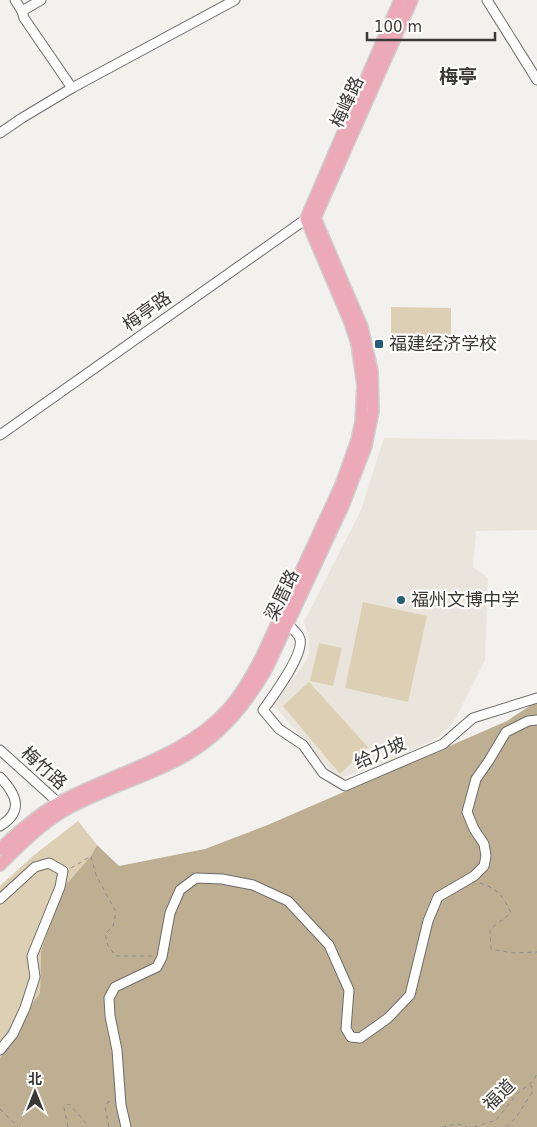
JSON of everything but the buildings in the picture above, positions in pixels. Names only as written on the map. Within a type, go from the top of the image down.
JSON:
[{"type":"main road","name":"梅峰路","points":[[311,219],[400,0]]},
{"type":"main road","name":"梅峰路","points":[[311,219],[412,0]]},
{"type":"main road","name":"梁厝路","points":[[0,849],[39,816],[175,762],[208,740],[228,723],[256,686],[287,624],[343,506],[369,435],[372,411],[372,371],[362,327],[311,219]]},
{"type":"main road","name":"梁厝路","points":[[0,865],[62,806],[168,753],[202,731],[229,708],[257,666],[341,485],[357,440],[361,422],[363,386],[360,357],[350,322],[311,219]]},
{"type":"street","points":[[15,0],[24,18],[72,88]]},
{"type":"street","points":[[22,11],[40,0]]},
{"type":"street","points":[[0,134],[22,118],[72,88],[235,0]]},
{"type":"street","points":[[487,0],[537,80]]},
{"type":"street","name":"梅亭路","points":[[0,435],[311,219]]},
{"type":"street","name":"给力坡","points":[[287,624],[299,636],[300,648],[290,670],[263,710],[279,729],[303,745],[323,773],[345,786],[443,744],[473,718],[537,698]]},
{"type":"street","points":[[126,1127],[120,1098],[117,1050],[110,1016],[109,998],[115,987],[157,967],[162,957],[170,913],[180,890],[196,878],[222,878],[253,885],[288,901],[329,945],[350,990],[346,1029],[351,1037],[360,1038],[388,1018],[410,995],[428,921],[438,897],[474,876],[484,866],[486,856],[484,844],[474,829],[467,812],[476,779],[506,732],[528,721],[537,720]]},
{"type":"street","name":"梅竹路","points":[[0,750],[62,806]]},
{"type":"street","points":[[0,777],[16,798],[16,808],[12,816],[0,826]]},
{"type":"street","points":[[0,899],[35,867],[49,863],[63,871],[60,887],[32,956],[36,977],[13,1034],[0,1050]]},
{"type":"path","points":[[63,871],[91,856],[96,875],[116,912],[113,926],[105,934],[108,946],[116,956],[148,955],[162,957]]},
{"type":"path","points":[[474,876],[475,881],[488,886],[502,895],[510,913],[490,929],[491,949],[513,953],[537,952]]},
{"type":"path","name":"福道","points":[[474,1127],[496,1120],[517,1094],[537,1074]]},
{"type":"path","points":[[530,1083],[534,1091]]},
{"type":"path","points":[[506,1127],[516,1118],[534,1091]]},
{"type":"path","points":[[109,1127],[105,1107],[108,1102],[120,1098]]},
{"type":"path","points":[[68,1127],[64,1107],[69,1104],[88,1127]]},
{"type":"path","points":[[0,1108],[18,1127]]},
{"type":"path","points":[[442,1127],[457,1124],[468,1127]]},
{"type":"shaded area","points":[[391,307],[451,308],[451,344],[391,344]]},
{"type":"shaded area","name":"福州文博中学","points":[[384,438],[537,440],[537,530],[476,531],[473,567],[488,578],[485,660],[454,722],[438,738],[386,762],[338,779],[273,704],[306,661],[309,654],[309,638],[304,622],[361,510]]},
{"type":"shaded area","points":[[363,602],[427,616],[408,702],[345,688]]},
{"type":"shaded area","points":[[319,643],[342,648],[333,686],[310,681]]},
{"type":"shaded area","points":[[309,682],[368,747],[340,774],[283,706]]},
{"type":"shaded area","points":[[537,701],[537,1127],[0,1127],[0,1059],[16,1026],[40,993],[41,951],[64,887],[91,856],[97,845],[119,866],[205,849],[270,824],[507,721]]},
{"type":"shaded area","points":[[78,821],[97,845],[41,951],[40,993],[16,1026],[0,1059],[0,886],[33,856]]},
{"type":"place","name":"福建经济学校","points":[[379,344]]},
{"type":"place","name":"福州文博中学","points":[[401,600]]},
{"type":"district","name":"梅亭","points":[[458,76]]}]
